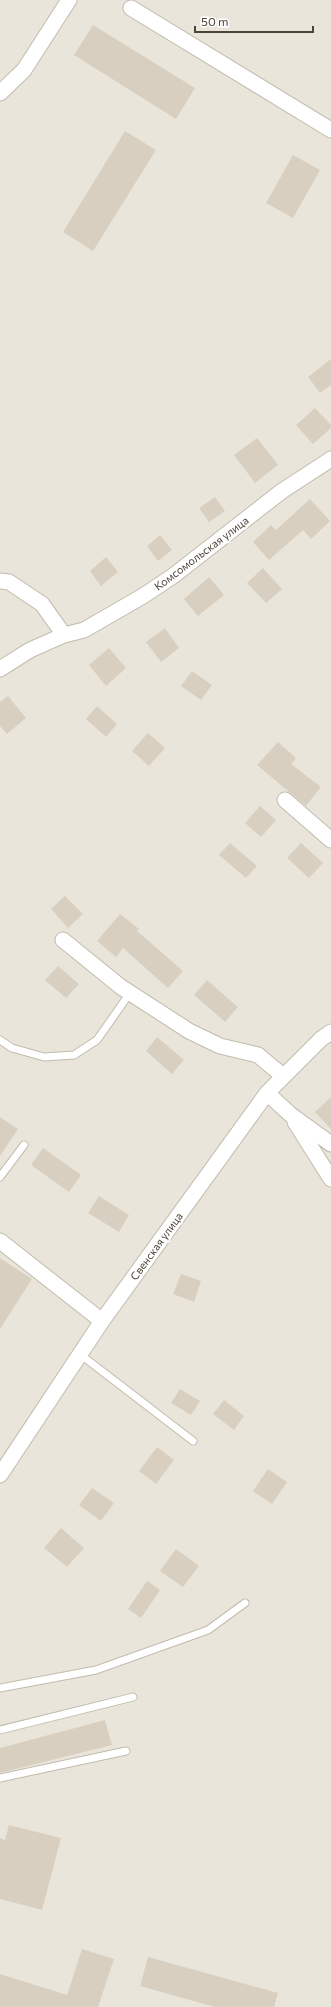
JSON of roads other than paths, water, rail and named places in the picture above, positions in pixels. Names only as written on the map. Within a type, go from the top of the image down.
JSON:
[{"type":"street","points":[[0,93],[24,70],[70,0]]},
{"type":"street","points":[[131,8],[331,130]]},
{"type":"street","name":"Комсомольская улица","points":[[0,669],[30,650],[64,635],[84,630],[143,596],[173,576],[282,491],[331,459]]},
{"type":"street","points":[[0,581],[9,582],[42,604],[64,635]]},
{"type":"street","points":[[286,800],[331,840]]},
{"type":"street","points":[[63,940],[130,994],[189,1031],[220,1046],[258,1055],[283,1076]]},
{"type":"street","name":"Свенская улица","points":[[0,1475],[81,1355],[102,1321],[267,1093],[321,1039],[331,1032]]},
{"type":"street","points":[[267,1093],[291,1115],[331,1144]]},
{"type":"street","points":[[291,1115],[331,1179]]},
{"type":"street","points":[[0,1241],[102,1321]]},
{"type":"lane","points":[[0,1040],[12,1048],[44,1057],[74,1055],[97,1040],[130,994]]},
{"type":"lane","points":[[0,1176],[24,1145]]},
{"type":"lane","points":[[81,1355],[193,1441]]},
{"type":"lane","points":[[0,1688],[96,1670],[208,1630],[245,1602]]},
{"type":"lane","points":[[0,1730],[133,1696]]},
{"type":"lane","points":[[0,1778],[126,1750]]}]
